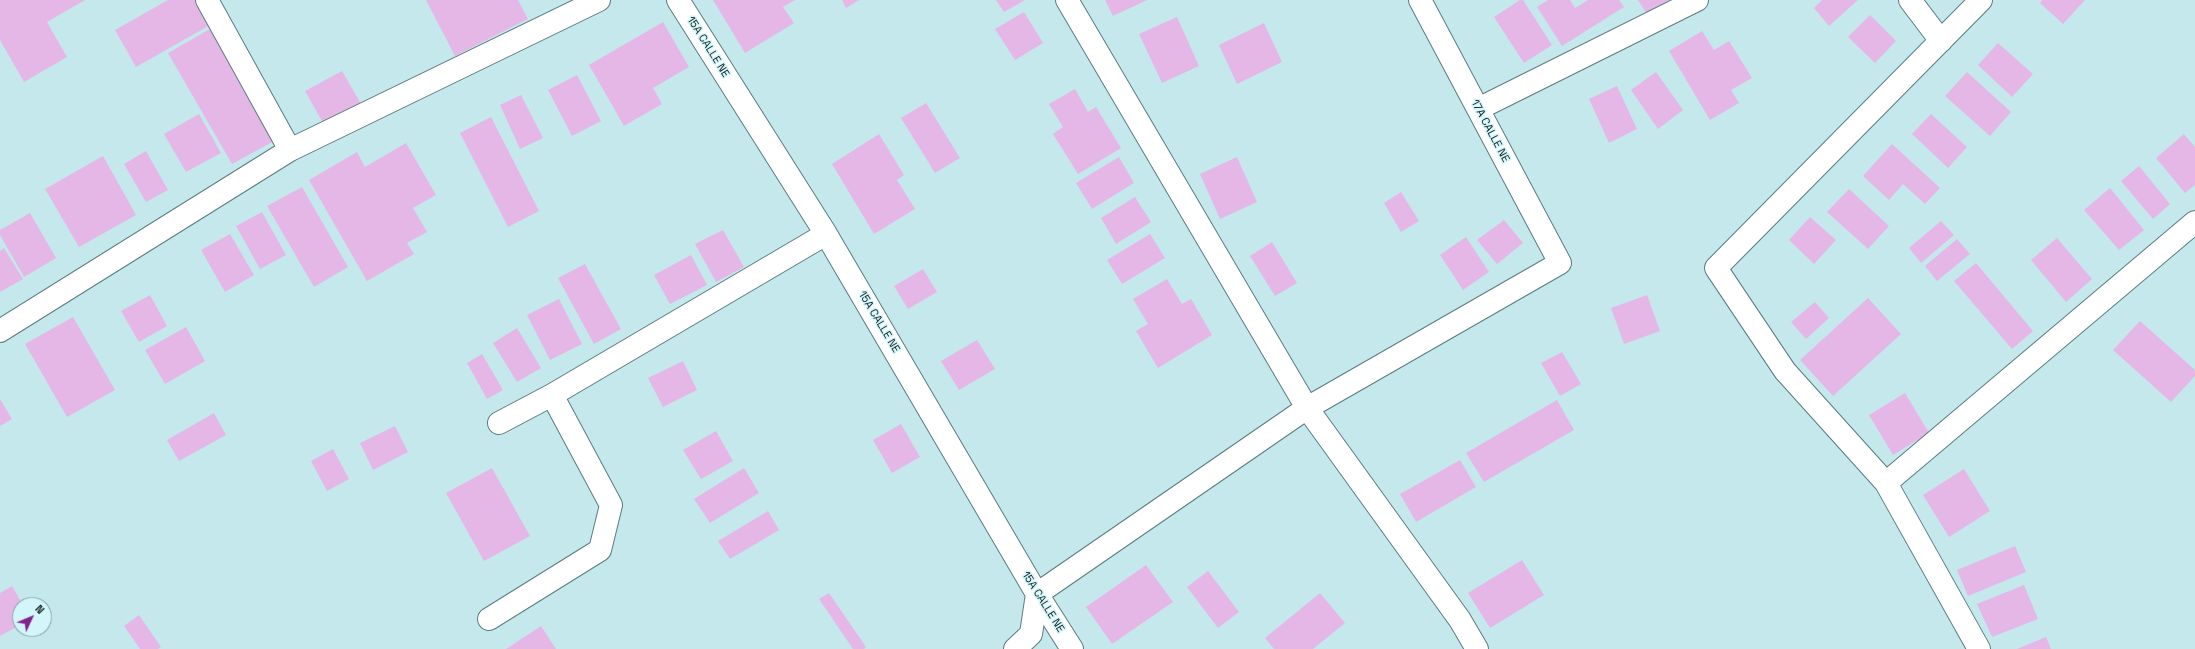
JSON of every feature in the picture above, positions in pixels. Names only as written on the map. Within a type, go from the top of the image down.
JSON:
[{"type":"street","points":[[207,0],[290,150]]},
{"type":"street","points":[[0,331],[290,150],[599,0]]},
{"type":"street","name":"15A CALLE NE","points":[[678,0],[826,234],[950,443],[1037,594],[1072,649]]},
{"type":"street","points":[[1067,0],[1307,408],[1460,620],[1477,649]]},
{"type":"street","name":"17A CALLE NE","points":[[1307,408],[1560,263],[1420,0]]},
{"type":"street","points":[[1478,109],[1697,0]]},
{"type":"street","points":[[1910,0],[1940,40]]},
{"type":"street","points":[[1979,649],[1886,483],[1785,371],[1716,268],[1981,0]]},
{"type":"street","points":[[1886,483],[2195,222]]},
{"type":"street","points":[[499,423],[552,395],[826,234]]},
{"type":"street","points":[[489,619],[600,550],[611,505],[552,395]]},
{"type":"street","points":[[1016,649],[1031,634],[1037,594],[1307,408]]},
{"type":"building","points":[[0,0],[85,0],[47,22],[67,57],[24,82],[0,40]]},
{"type":"building","points":[[168,0],[196,0],[210,25],[136,67],[115,30]]},
{"type":"building","points":[[426,0],[518,0],[528,19],[455,56]]},
{"type":"building","points":[[713,0],[795,0],[783,7],[794,23],[745,53]]},
{"type":"building","points":[[842,0],[859,0],[846,8]]},
{"type":"building","points":[[996,0],[1025,0],[1004,12]]},
{"type":"building","points":[[1105,0],[1147,0],[1113,16]]},
{"type":"building","points":[[1520,0],[1523,0],[1552,45],[1524,63],[1494,17]]},
{"type":"building","points":[[1548,0],[1570,0],[1575,8],[1588,0],[1619,0],[1624,7],[1562,46],[1537,7]]},
{"type":"building","points":[[1638,0],[1679,0],[1650,19]]},
{"type":"building","points":[[1822,0],[1858,0],[1829,26],[1814,8]]},
{"type":"building","points":[[2042,0],[2085,0],[2063,24],[2040,3]]},
{"type":"building","points":[[1024,12],[1043,43],[1015,60],[995,29]]},
{"type":"building","points":[[1870,15],[1896,41],[1875,63],[1848,37]]},
{"type":"building","points":[[1177,17],[1199,66],[1162,83],[1139,34]]},
{"type":"building","points":[[663,22],[689,67],[653,88],[662,104],[624,126],[589,65]]},
{"type":"building","points":[[1264,23],[1282,62],[1237,84],[1219,45]]},
{"type":"building","points":[[210,29],[274,141],[232,164],[168,53]]},
{"type":"building","points":[[1702,31],[1714,50],[1729,41],[1752,78],[1731,90],[1739,103],[1710,120],[1669,51]]},
{"type":"building","points":[[1998,43],[2033,74],[2012,97],[1978,65]]},
{"type":"building","points":[[342,71],[364,109],[327,130],[305,91]]},
{"type":"building","points":[[1656,72],[1683,110],[1658,129],[1631,90]]},
{"type":"building","points":[[1967,72],[2011,112],[1990,136],[1945,96]]},
{"type":"building","points":[[577,75],[601,121],[572,136],[548,90]]},
{"type":"building","points":[[1617,86],[1637,129],[1609,143],[1589,99]]},
{"type":"building","points":[[1075,89],[1088,112],[1096,107],[1121,148],[1078,174],[1053,134],[1063,127],[1049,104]]},
{"type":"building","points":[[521,95],[543,138],[520,149],[500,105]]},
{"type":"building","points":[[926,103],[960,158],[935,173],[901,118]]},
{"type":"building","points":[[199,114],[221,153],[186,172],[164,134]]},
{"type":"building","points":[[1931,114],[1967,147],[1948,168],[1912,134]]},
{"type":"building","points":[[491,117],[539,211],[508,227],[460,133]]},
{"type":"building","points":[[879,134],[904,175],[897,180],[915,209],[874,234],[832,164]]},
{"type":"building","points":[[2184,134],[2195,147],[2195,185],[2185,193],[2156,158]]},
{"type":"building","points":[[406,143],[436,195],[413,208],[427,232],[407,243],[414,254],[367,281],[309,180],[357,152],[365,167]]},
{"type":"building","points":[[1892,144],[1940,188],[1925,204],[1903,184],[1889,200],[1863,176]]},
{"type":"building","points":[[146,151],[168,190],[146,202],[124,164]]},
{"type":"building","points":[[103,156],[136,215],[79,247],[45,189]]},
{"type":"building","points":[[1119,157],[1134,183],[1092,209],[1076,183]]},
{"type":"building","points":[[1237,157],[1257,202],[1220,219],[1200,174]]},
{"type":"building","points":[[2139,166],[2170,204],[2153,219],[2121,181]]},
{"type":"building","points":[[302,187],[348,267],[314,287],[267,206]]},
{"type":"building","points":[[2110,188],[2144,230],[2119,250],[2084,210]]},
{"type":"building","points":[[1849,189],[1889,226],[1868,249],[1827,212]]},
{"type":"building","points":[[1401,192],[1419,221],[1401,232],[1384,203]]},
{"type":"building","points":[[1135,197],[1151,222],[1116,244],[1101,218]]},
{"type":"building","points":[[262,212],[286,255],[260,269],[236,226]]},
{"type":"building","points":[[30,213],[56,258],[24,277],[0,235],[0,230]]},
{"type":"building","points":[[1810,217],[1836,240],[1814,264],[1789,240]]},
{"type":"building","points":[[1504,220],[1523,243],[1497,264],[1477,240]]},
{"type":"building","points":[[1941,221],[1954,235],[1921,263],[1909,248]]},
{"type":"building","points":[[723,230],[744,267],[716,282],[695,244]]},
{"type":"building","points":[[230,234],[254,275],[225,292],[201,250]]},
{"type":"building","points":[[1150,234],[1165,258],[1122,284],[1107,260]]},
{"type":"building","points":[[1466,237],[1489,272],[1463,290],[1440,255]]},
{"type":"building","points":[[2057,238],[2092,279],[2066,302],[2031,260]]},
{"type":"building","points":[[1957,239],[1970,254],[1937,281],[1925,266]]},
{"type":"building","points":[[1272,242],[1297,283],[1275,296],[1250,256]]},
{"type":"building","points":[[4,248],[23,279],[0,292],[0,251]]},
{"type":"building","points":[[691,255],[707,285],[670,304],[654,275]]},
{"type":"building","points":[[1976,263],[2033,331],[2012,349],[1954,281]]},
{"type":"building","points":[[585,264],[621,329],[594,344],[558,278]]},
{"type":"building","points":[[923,269],[937,292],[908,309],[894,286]]},
{"type":"building","points":[[1167,279],[1182,304],[1191,299],[1212,335],[1158,368],[1136,331],[1148,324],[1133,299]]},
{"type":"building","points":[[150,295],[167,326],[139,342],[121,311]]},
{"type":"building","points":[[1647,295],[1660,331],[1624,344],[1611,308]]},
{"type":"building","points":[[1868,298],[1901,334],[1833,396],[1800,360]]},
{"type":"building","points":[[559,299],[582,344],[550,360],[527,315]]},
{"type":"building","points":[[1815,302],[1829,318],[1806,339],[1791,322]]},
{"type":"building","points":[[73,317],[115,390],[67,417],[25,344]]},
{"type":"building","points":[[2140,321],[2195,370],[2195,376],[2171,402],[2113,350]]},
{"type":"building","points":[[186,327],[205,361],[165,384],[145,350]]},
{"type":"building","points":[[517,328],[541,368],[517,382],[493,343]]},
{"type":"building","points":[[977,340],[995,369],[959,390],[941,361]]},
{"type":"building","points":[[1562,352],[1581,384],[1560,396],[1541,363]]},
{"type":"building","points":[[482,354],[503,390],[487,399],[467,363]]},
{"type":"building","points":[[683,361],[697,390],[663,407],[648,378]]},
{"type":"building","points":[[1905,393],[1929,433],[1893,455],[1869,415]]},
{"type":"building","points":[[0,399],[12,419],[0,426]]},
{"type":"building","points":[[1557,400],[1574,430],[1484,482],[1466,453]]},
{"type":"building","points":[[214,413],[226,435],[179,461],[167,440]]},
{"type":"building","points":[[901,424],[920,457],[892,473],[873,440]]},
{"type":"building","points":[[395,426],[408,452],[373,470],[360,443]]},
{"type":"building","points":[[716,431],[733,461],[701,479],[683,450]]},
{"type":"building","points":[[333,449],[349,479],[327,491],[311,461]]},
{"type":"building","points":[[1460,460],[1476,487],[1416,522],[1400,494]]},
{"type":"building","points":[[492,468],[530,536],[484,561],[446,493]]},
{"type":"building","points":[[744,468],[759,493],[710,523],[694,499]]},
{"type":"building","points":[[1964,469],[1990,511],[1949,537],[1923,495]]},
{"type":"building","points":[[768,511],[779,530],[730,559],[718,541]]},
{"type":"building","points":[[2015,546],[2026,572],[1968,596],[1957,570]]},
{"type":"building","points":[[1522,560],[1544,595],[1490,628],[1468,593]]},
{"type":"building","points":[[1146,565],[1173,602],[1112,644],[1086,607]]},
{"type":"building","points":[[1208,571],[1239,612],[1218,628],[1187,587]]},
{"type":"building","points":[[2024,585],[2038,619],[1992,637],[1977,604]]},
{"type":"building","points":[[12,586],[18,597],[12,597],[12,629],[0,636],[0,593]]},
{"type":"building","points":[[829,593],[866,647],[864,649],[853,649],[819,599]]},
{"type":"building","points":[[1320,593],[1345,623],[1313,649],[1274,649],[1265,638]]},
{"type":"building","points":[[139,615],[161,647],[158,649],[140,649],[124,626]]},
{"type":"building","points":[[541,626],[556,649],[506,649]]},
{"type":"building","points":[[2046,637],[2051,649],[2017,649]]}]
